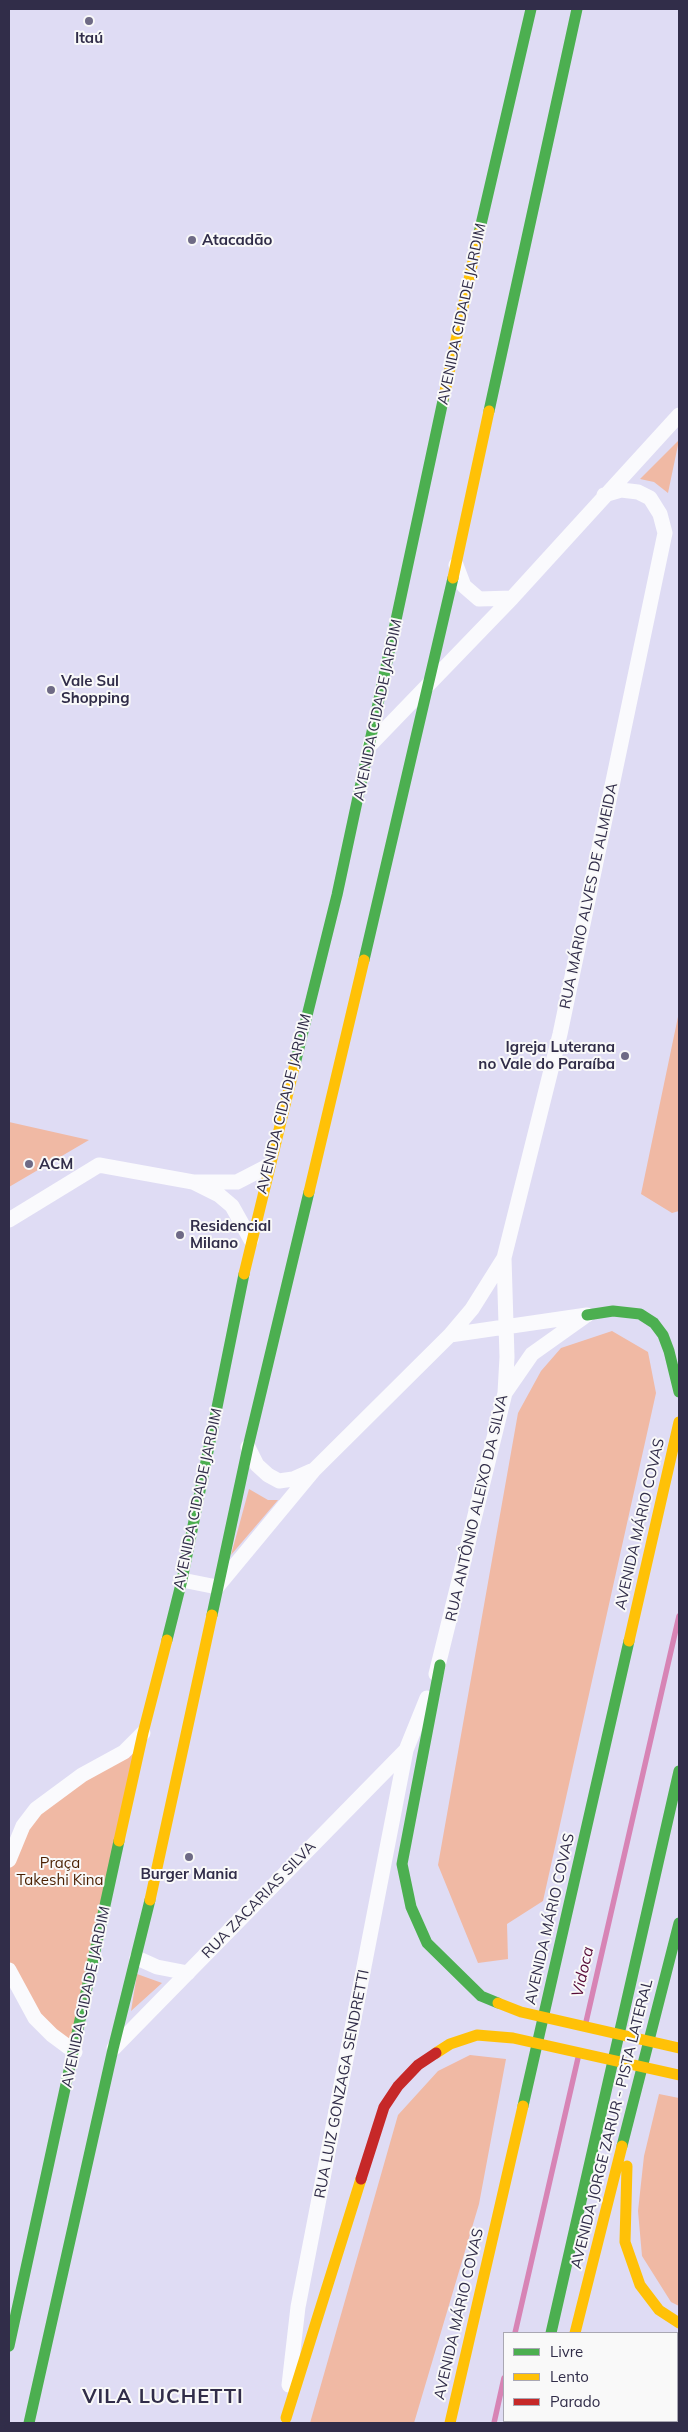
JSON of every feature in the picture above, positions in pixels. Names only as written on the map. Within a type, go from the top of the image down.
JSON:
[{"type":"main road","name":"AVENIDA CIDADE JARDIM","points":[[9,2346],[75,2052],[143,1733],[182,1580],[250,1240],[337,895],[500,136],[531,9]]},
{"type":"main road","points":[[29,2423],[113,2049],[137,1958],[248,1448],[430,682],[577,9]]},
{"type":"main road","points":[[587,1315],[613,1311],[640,1314],[654,1323],[663,1335],[669,1351],[679,1392]]},
{"type":"main road","name":"AVENIDA MÁRIO COVAS","points":[[450,2423],[679,1422]]},
{"type":"main road","points":[[440,1665],[402,1864],[411,1908],[427,1943],[481,1996],[521,2012],[679,2048]]},
{"type":"main road","points":[[551,2332],[679,1771]]},
{"type":"main road","name":"AVENIDA JORGE ZARUR - PISTA LATERAL","points":[[575,2332],[679,1923]]},
{"type":"main road","points":[[285,2421],[384,2107],[398,2086],[418,2065],[450,2044],[477,2035],[513,2038],[679,2075]]},
{"type":"main road","points":[[632,2107],[625,2188],[625,2242],[640,2285],[659,2310],[679,2323]]},
{"type":"main road","points":[[449,2377],[474,2315]]},
{"type":"street","points":[[370,745],[512,598],[679,415]]},
{"type":"street","name":"RUA MÁRIO ALVES DE ALMEIDA","points":[[504,1258],[560,1034],[665,533],[660,514],[650,498],[638,492],[621,490],[604,495]]},
{"type":"street","points":[[455,562],[464,586],[469,593],[478,599],[512,598]]},
{"type":"street","points":[[9,1220],[99,1165],[193,1182],[237,1182],[268,1166]]},
{"type":"street","points":[[193,1182],[219,1195],[232,1206],[250,1240]]},
{"type":"street","points":[[182,1580],[217,1587],[314,1470],[450,1335],[472,1309],[504,1258]]},
{"type":"street","name":"RUA ANTÔNIO ALEIXO DA SILVA","points":[[406,1750],[440,1665],[506,1393],[504,1258]]},
{"type":"street","points":[[450,1335],[587,1315]]},
{"type":"street","points":[[506,1393],[532,1354],[587,1315]]},
{"type":"street","points":[[248,1448],[257,1465],[268,1475],[280,1481],[293,1479],[314,1470]]},
{"type":"street","points":[[9,1860],[23,1826],[36,1809],[55,1793],[82,1775],[124,1752],[143,1733]]},
{"type":"street","name":"RUA ZACARIAS SILVA","points":[[113,2049],[406,1750]]},
{"type":"street","name":"RUA LUIZ GONZAGA SENDRETTI","points":[[285,2421],[298,2308],[406,1750]]},
{"type":"street","points":[[9,1833],[23,1826]]},
{"type":"street","points":[[137,1958],[157,1967],[188,1973]]},
{"type":"street","points":[[9,1970],[36,2018],[52,2035],[75,2052]]},
{"type":"green space","points":[[679,440],[668,493],[654,482],[640,479]]},
{"type":"green space","points":[[679,1012],[679,1211],[672,1213],[641,1194]]},
{"type":"green space","name":"ACM","points":[[9,1122],[89,1140],[9,1187]]},
{"type":"green space","points":[[612,1331],[648,1352],[656,1393],[543,1901],[507,1924],[508,1959],[478,1963],[438,1865],[518,1413],[541,1371],[561,1348]]},
{"type":"green space","points":[[249,1489],[268,1500],[278,1500],[231,1555]]},
{"type":"green space","name":"Praça Takeshi Kina","points":[[143,1733],[75,2052],[52,2035],[9,1970],[9,1860],[23,1826]]},
{"type":"green space","points":[[137,1974],[162,1983],[131,2011]]},
{"type":"green space","points":[[470,2055],[506,2059],[479,2204],[414,2423],[310,2423],[398,2115],[438,2071]]},
{"type":"green space","points":[[659,2094],[679,2098],[679,2306],[671,2302],[642,2256],[638,2211],[644,2156]]},
{"type":"waterway","name":"Vidoca","points":[[586,2022],[679,1616]]},
{"type":"waterway","name":"Vidoca","points":[[515,2332],[578,2058]]},
{"type":"waterway","name":"Vidoca","points":[[494,2423],[503,2382]]},
{"type":"traffic: fast","points":[[479,233],[531,9]]},
{"type":"traffic: fast","points":[[489,411],[577,9]]},
{"type":"traffic: fast","points":[[295,1064],[337,895],[444,396]]},
{"type":"traffic: fast","points":[[364,960],[453,578]]},
{"type":"traffic: fast","points":[[212,1615],[248,1447],[309,1192]]},
{"type":"traffic: fast","points":[[167,1640],[182,1580],[244,1274]]},
{"type":"traffic: fast","points":[[587,1315],[613,1311],[640,1314],[654,1323],[663,1335],[669,1351],[679,1392]]},
{"type":"traffic: fast","points":[[523,2106],[629,1641]]},
{"type":"traffic: fast","points":[[440,1665],[402,1864],[411,1907],[427,1943],[481,1996],[498,2003]]},
{"type":"traffic: fast","points":[[551,2332],[679,1771]]},
{"type":"traffic: fast","points":[[9,2346],[119,1841]]},
{"type":"traffic: fast","points":[[29,2423],[113,2049],[150,1900]]},
{"type":"traffic: fast","points":[[622,2146],[679,1923]]},
{"type":"traffic: slow","points":[[444,396],[479,233]]},
{"type":"traffic: slow","points":[[453,578],[489,411]]},
{"type":"traffic: slow","points":[[309,1192],[364,960]]},
{"type":"traffic: slow","points":[[244,1274],[295,1064]]},
{"type":"traffic: slow","points":[[629,1641],[679,1422]]},
{"type":"traffic: slow","points":[[150,1900],[212,1615]]},
{"type":"traffic: slow","points":[[119,1841],[143,1733],[167,1640]]},
{"type":"traffic: slow","points":[[498,2003],[521,2012],[679,2048]]},
{"type":"traffic: slow","points":[[436,2053],[450,2044],[477,2035],[513,2038],[679,2075]]},
{"type":"traffic: slow","points":[[450,2423],[523,2106]]},
{"type":"traffic: slow","points":[[575,2332],[622,2146]]},
{"type":"traffic: slow","points":[[627,2166],[625,2242],[640,2285],[659,2310],[679,2323]]},
{"type":"traffic: slow","points":[[286,2418],[361,2179]]},
{"type":"traffic: jam","points":[[361,2179],[384,2107],[398,2086],[418,2065],[436,2053]]},
{"type":"place","name":"Itaú","points":[[89,21]]},
{"type":"place","name":"Atacadão","points":[[192,240]]},
{"type":"place","name":"Vale Sul Shopping","points":[[51,690]]},
{"type":"place","name":"Igreja Luterana no Vale do Paraíba","points":[[625,1056]]},
{"type":"place","name":"ACM","points":[[29,1164]]},
{"type":"place","name":"Residencial Milano","points":[[180,1235]]},
{"type":"place","name":"Burger Mania","points":[[189,1857]]},
{"type":"district","name":"VILA LUCHETTI","points":[[163,2397]]}]
